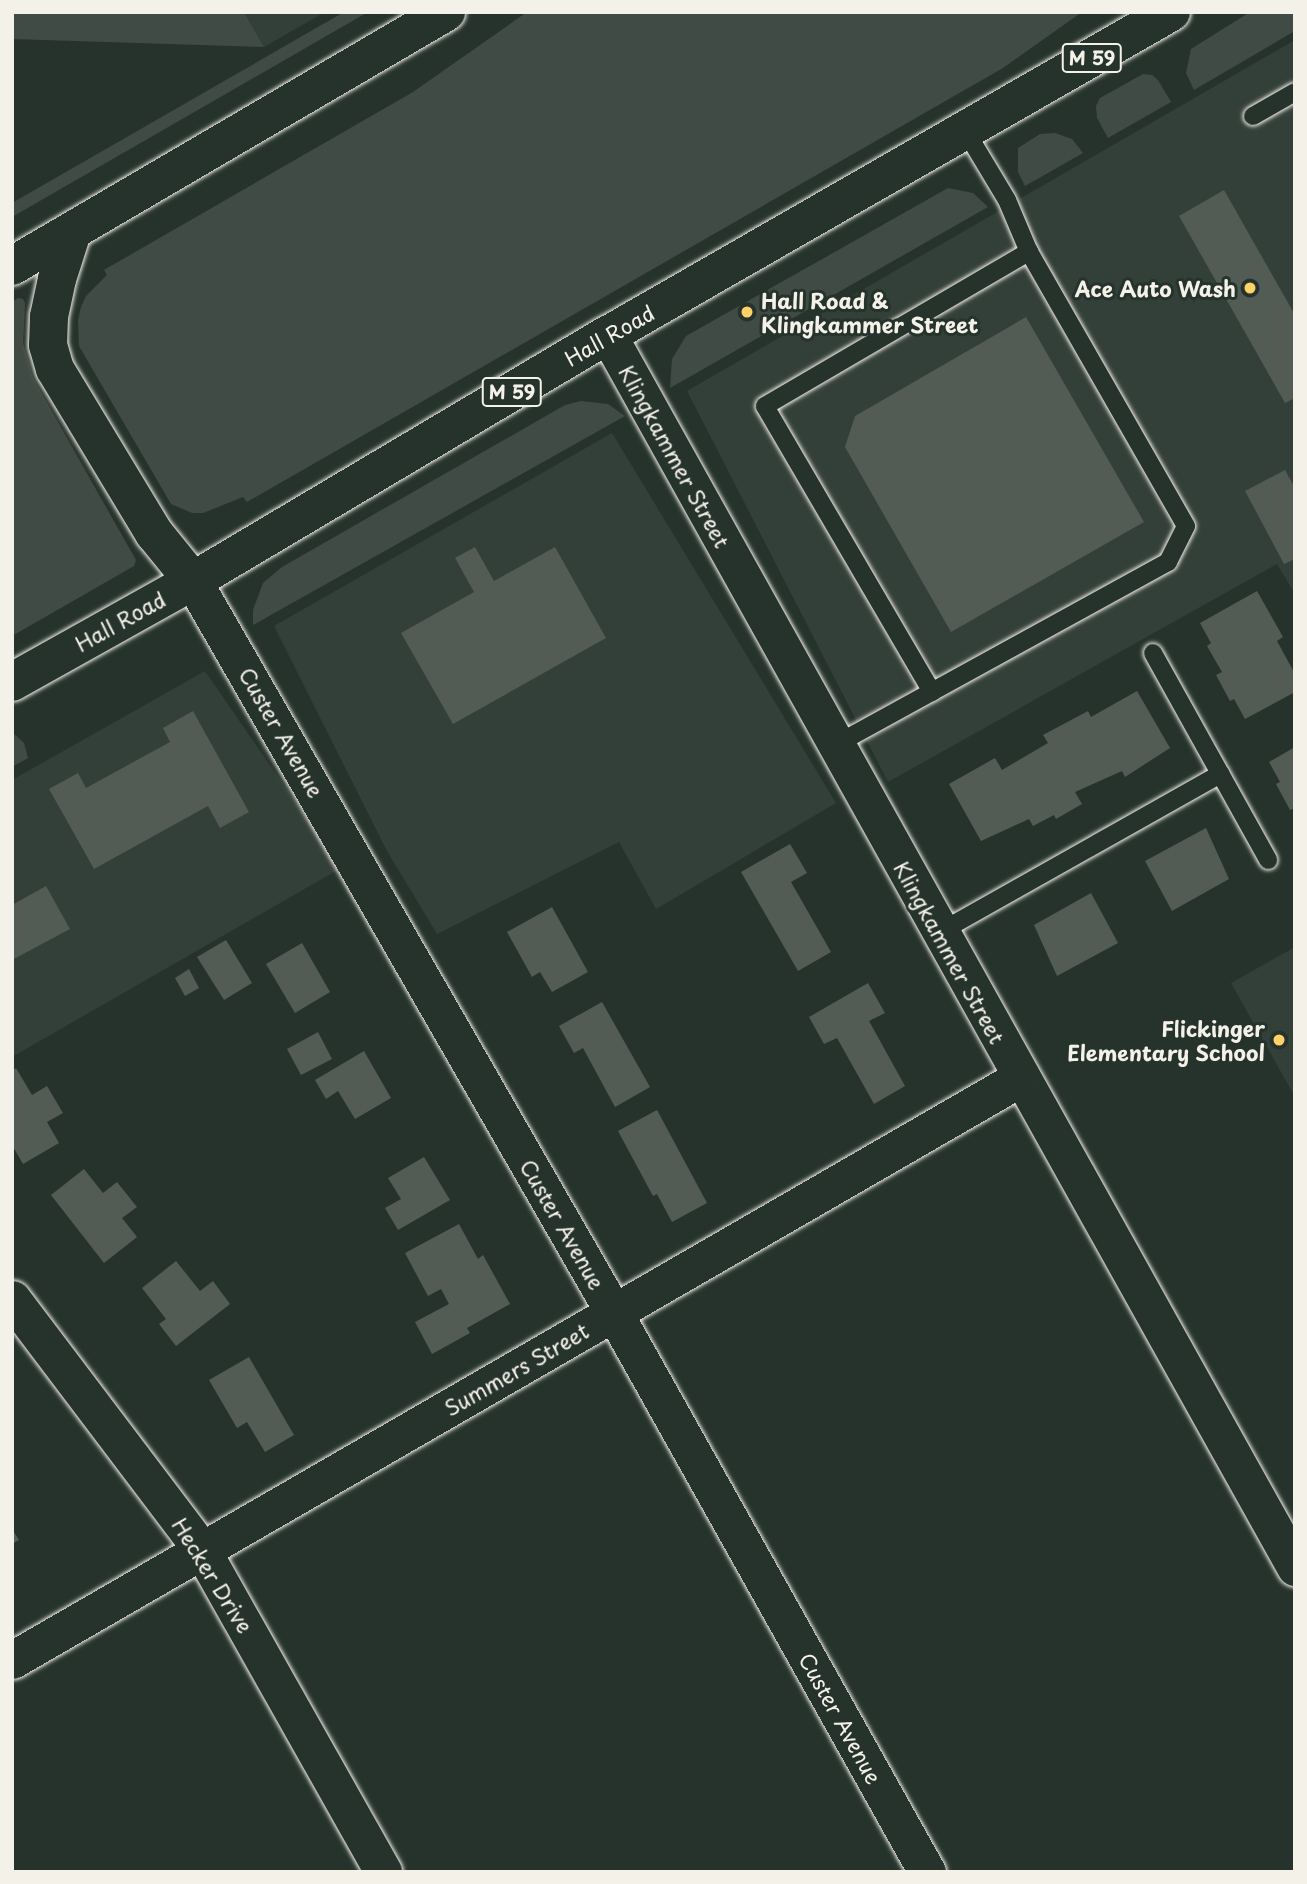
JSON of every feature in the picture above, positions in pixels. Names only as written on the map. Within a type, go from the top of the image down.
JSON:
[{"type":"highway","points":[[12,266],[446,12]]},
{"type":"highway","name":"Hall Road","points":[[12,682],[193,580],[608,335],[1171,12]]},
{"type":"highway","points":[[72,232],[57,278],[49,317],[48,345],[55,369],[154,533],[193,580]]},
{"type":"street","name":"Klingkammer Street","points":[[608,335],[1295,1567]]},
{"type":"street","name":"Custer Avenue","points":[[193,580],[613,1311],[927,1872]]},
{"type":"street","name":"Summers Street","points":[[12,1660],[203,1552],[613,1311],[1020,1077]]},
{"type":"street","name":"Hecker Drive","points":[[12,1299],[203,1552],[383,1872]]},
{"type":"lane","points":[[1253,116],[1295,92]]},
{"type":"lane","points":[[835,746],[1168,562],[1186,526],[1029,252],[1007,201],[965,130]]},
{"type":"lane","points":[[932,692],[765,406],[1029,252]]},
{"type":"lane","points":[[1153,653],[1268,860]]},
{"type":"lane","points":[[940,932],[1220,774]]},
{"type":"shaded area","points":[[12,12],[244,12],[264,47],[12,39]]},
{"type":"shaded area","points":[[244,12],[325,12],[264,47]]},
{"type":"shaded area","points":[[344,12],[368,12],[12,217],[12,203]]},
{"type":"shaded area","points":[[527,12],[1082,12],[1003,68],[247,502],[243,497],[203,513],[192,513],[171,504],[79,346],[78,320],[81,307],[86,296],[107,275],[104,270],[413,92]]},
{"type":"shaded area","points":[[1250,12],[1295,12],[1295,31],[1194,90],[1186,73],[1191,49]]},
{"type":"shaded area","points":[[1295,40],[1295,594],[1277,564],[888,782],[687,391]]},
{"type":"shaded area","points":[[1143,74],[1152,75],[1158,80],[1171,102],[1108,138],[1097,118],[1096,106],[1100,98]]},
{"type":"shaded area","points":[[1055,133],[1072,139],[1083,153],[1025,186],[1018,172],[1018,148],[1040,134]]},
{"type":"shaded area","points":[[948,188],[973,193],[988,207],[670,388],[672,359],[686,336]]},
{"type":"shaded area","points":[[18,298],[25,303],[23,343],[33,378],[136,560],[134,566],[12,636],[12,302]]},
{"type":"shaded area","points":[[581,401],[608,404],[625,416],[253,625],[253,610],[263,583],[282,567],[565,405]]},
{"type":"shaded area","points":[[612,433],[836,803],[656,909],[619,842],[437,934],[387,851],[274,626]]},
{"type":"shaded area","points":[[205,671],[341,868],[12,1057],[12,780]]},
{"type":"shaded area","points":[[12,732],[24,743],[28,758],[12,767]]},
{"type":"shaded area","name":"Flickinger Elementary School","points":[[1295,947],[1295,1097],[1231,983]]},
{"type":"building","name":"Ace Auto Wash","points":[[1224,190],[1295,315],[1295,398],[1285,403],[1179,216]]},
{"type":"building","points":[[1026,317],[1144,522],[951,632],[845,447],[855,416]]},
{"type":"building","points":[[1285,470],[1295,488],[1295,559],[1284,564],[1245,491]]},
{"type":"building","points":[[475,547],[494,581],[555,547],[606,638],[453,724],[401,633],[474,592],[455,558]]},
{"type":"building","points":[[1257,591],[1283,637],[1277,641],[1295,674],[1295,692],[1245,719],[1234,699],[1230,701],[1216,675],[1222,672],[1207,646],[1211,643],[1200,623]]},
{"type":"building","points":[[1137,691],[1170,748],[1125,777],[1122,771],[1075,792],[1082,804],[1056,819],[1054,815],[1033,826],[1029,819],[981,841],[949,784],[995,758],[1002,770],[1048,743],[1043,735],[1088,711],[1091,717]]},
{"type":"building","points":[[193,711],[249,812],[220,828],[208,806],[94,869],[49,789],[78,773],[86,788],[170,742],[163,728]]},
{"type":"building","points":[[1295,747],[1295,808],[1290,810],[1276,784],[1280,782],[1269,762]]},
{"type":"building","points":[[1206,828],[1229,879],[1172,911],[1145,861]]},
{"type":"building","points":[[790,844],[807,873],[791,882],[831,952],[798,971],[741,872]]},
{"type":"building","points":[[46,886],[70,929],[12,960],[12,905]]},
{"type":"building","points":[[1091,893],[1118,943],[1057,976],[1034,925]]},
{"type":"building","points":[[552,907],[588,972],[552,992],[540,972],[532,977],[507,932]]},
{"type":"building","points":[[226,940],[252,983],[224,1000],[197,957]]},
{"type":"building","points":[[302,943],[330,992],[295,1013],[266,964]]},
{"type":"building","points":[[189,969],[199,988],[185,996],[175,978]]},
{"type":"building","points":[[868,983],[885,1013],[869,1021],[905,1086],[874,1104],[837,1038],[824,1044],[809,1017]]},
{"type":"building","points":[[602,1002],[650,1087],[615,1107],[583,1048],[574,1053],[559,1026]]},
{"type":"building","points":[[318,1032],[332,1059],[301,1075],[287,1049]]},
{"type":"building","points":[[364,1051],[391,1098],[355,1119],[338,1091],[326,1099],[315,1080]]},
{"type":"building","points":[[16,1068],[32,1095],[47,1086],[63,1113],[47,1122],[59,1143],[23,1164],[12,1145],[12,1071]]},
{"type":"building","points":[[657,1110],[707,1203],[672,1222],[657,1194],[653,1196],[618,1131]]},
{"type":"building","points":[[424,1157],[450,1200],[398,1230],[385,1208],[401,1199],[388,1178]]},
{"type":"building","points":[[84,1169],[103,1193],[117,1182],[137,1207],[122,1218],[137,1237],[104,1263],[51,1195]]},
{"type":"building","points":[[459,1224],[478,1259],[483,1255],[510,1304],[467,1328],[470,1333],[432,1354],[415,1322],[449,1304],[441,1289],[428,1296],[405,1253]]},
{"type":"building","points":[[176,1261],[200,1291],[213,1281],[230,1304],[176,1346],[159,1324],[166,1319],[142,1288]]},
{"type":"building","points":[[249,1357],[294,1435],[265,1452],[247,1422],[237,1428],[209,1380]]},
{"type":"building","points":[[12,1529],[19,1540],[12,1544]]},
{"type":"place","name":"Ace Auto Wash","points":[[1250,288]]},
{"type":"place","name":"Hall Road & Klingkammer Street","points":[[747,312]]},
{"type":"place","name":"Flickinger Elementary School","points":[[1279,1040]]}]
